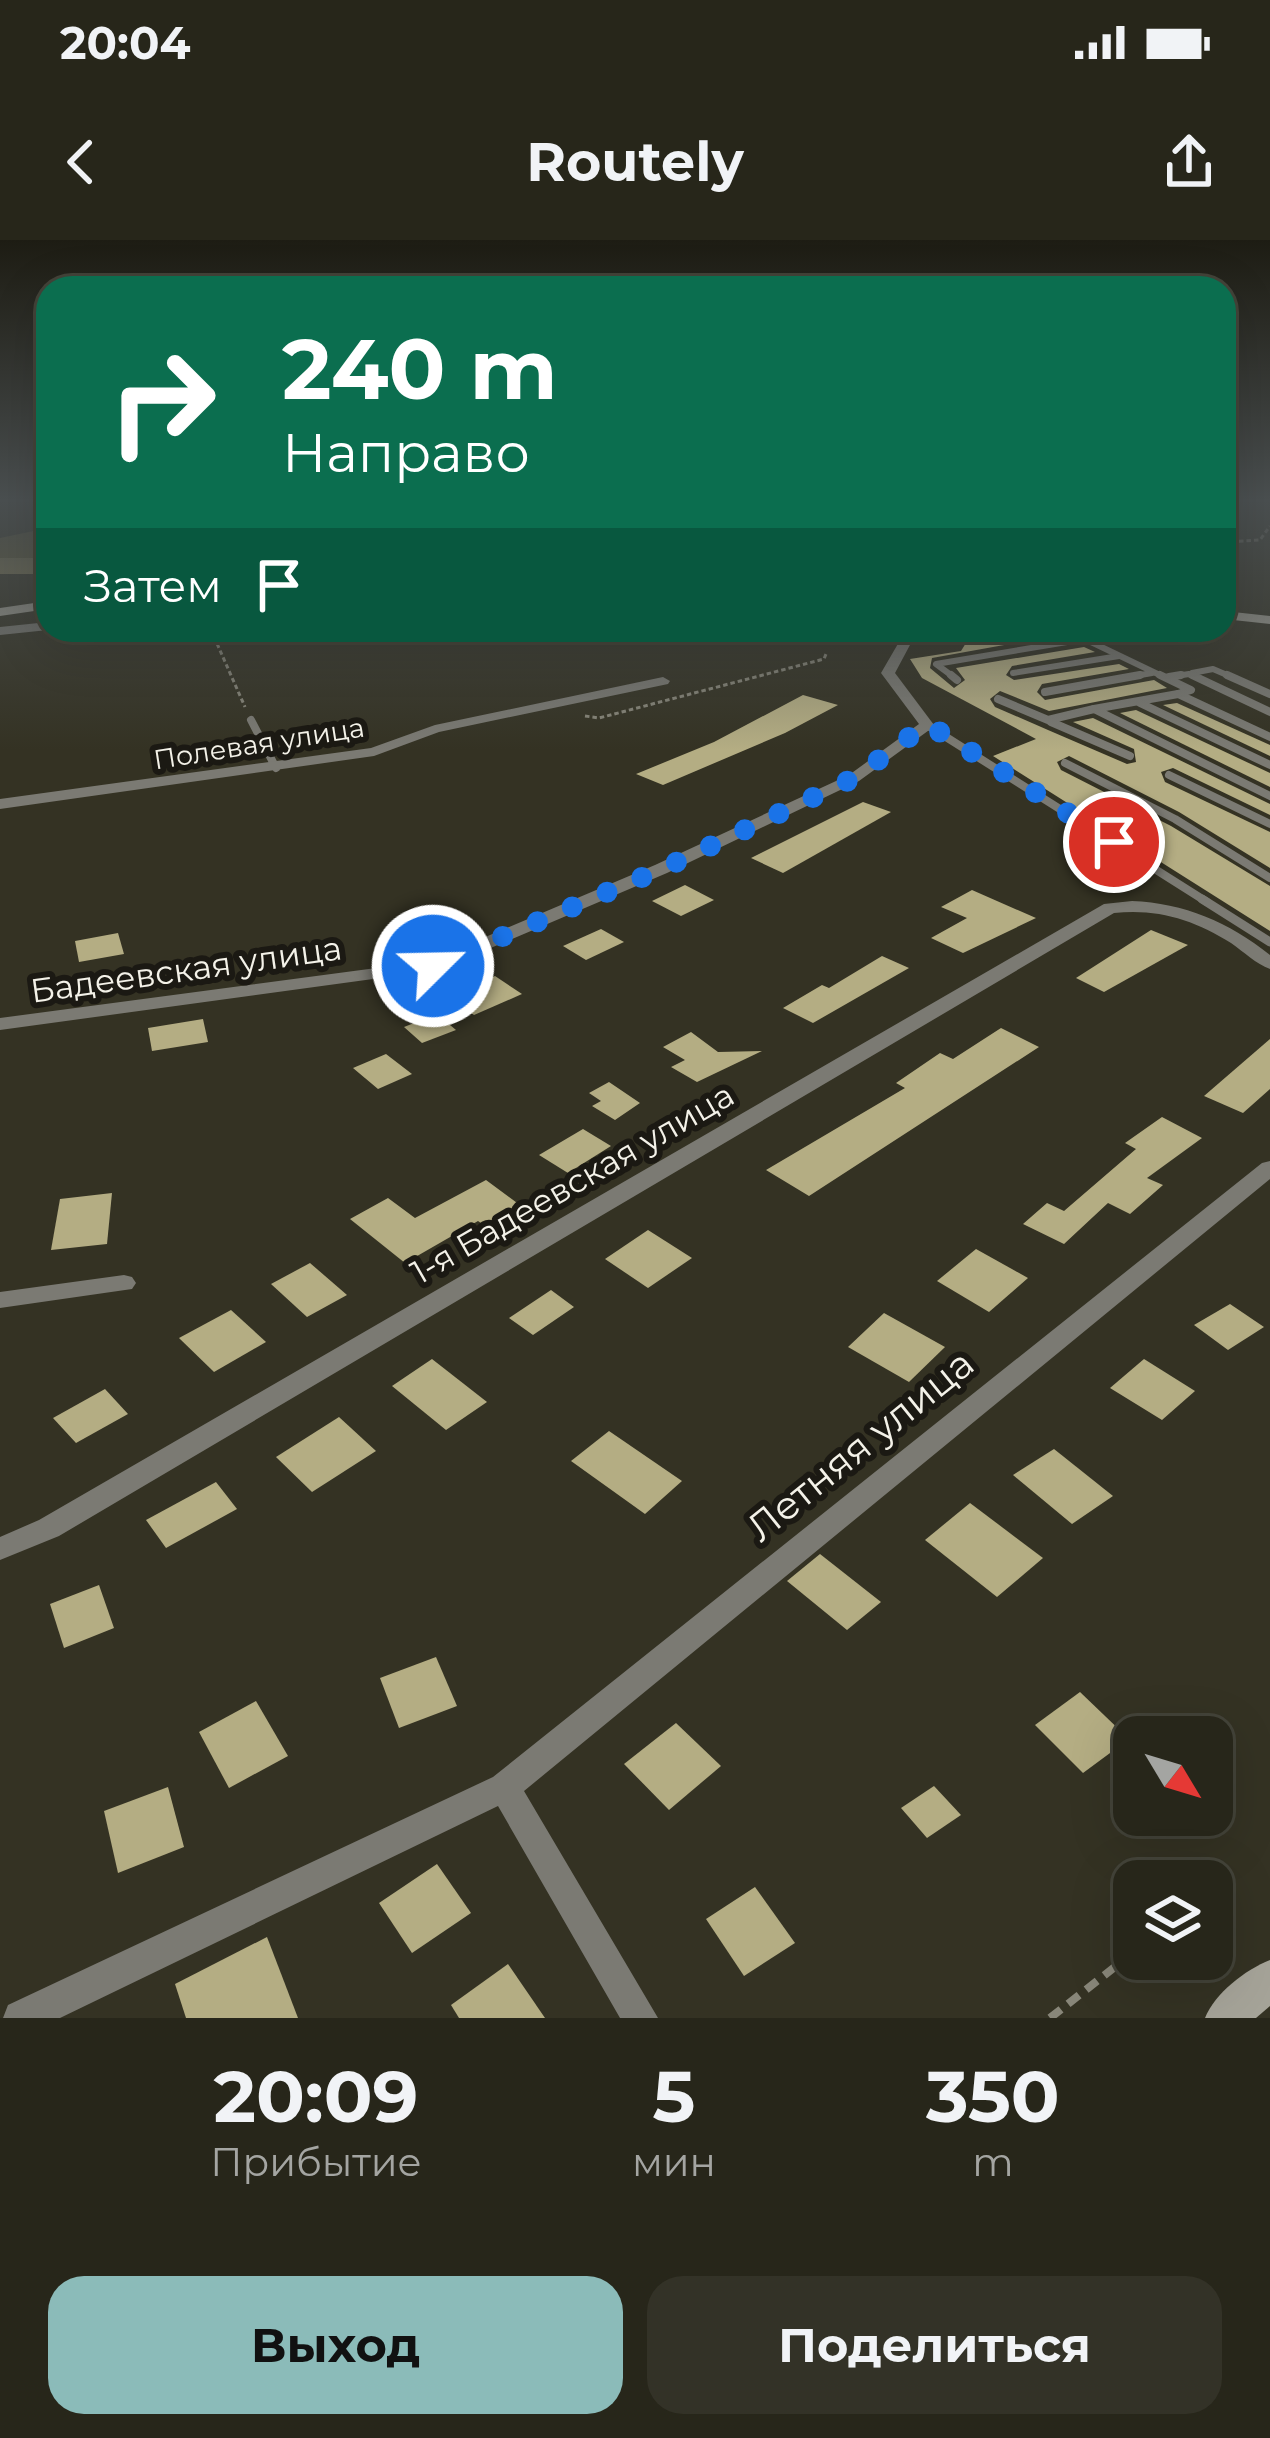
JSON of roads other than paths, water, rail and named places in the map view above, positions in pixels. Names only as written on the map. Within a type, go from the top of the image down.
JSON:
[{"type":"main road","points":[[0,612],[36,607]]},
{"type":"main road","points":[[1236,617],[1270,620]]},
{"type":"main road","points":[[1225,2018],[1270,1980]]},
{"type":"street","points":[[0,631],[36,627]]},
{"type":"street","points":[[905,642],[888,674],[927,724]]},
{"type":"street","name":"Полевая улица","points":[[0,804],[374,752],[435,729],[662,680]]},
{"type":"street","name":"Бадеевская улица","points":[[0,1024],[433,966],[662,869],[854,778],[927,724]]},
{"type":"street","name":"1-я Бадеевская улица","points":[[0,1549],[50,1528],[1110,908],[1132,904],[1184,912],[1252,948],[1270,964]]},
{"type":"street","name":"Летняя улица","points":[[21,2018],[503,1787],[1270,1168]]},
{"type":"street","points":[[0,1300],[124,1283]]},
{"type":"street","points":[[503,1787],[640,2018]]},
{"type":"lane","points":[[957,680],[936,664],[1065,642]]},
{"type":"lane","points":[[1048,720],[1191,691],[1096,642]]},
{"type":"lane","points":[[1013,673],[1122,655]]},
{"type":"lane","points":[[1166,678],[1213,669],[1270,694]]},
{"type":"lane","points":[[1045,692],[1155,672]]},
{"type":"lane","points":[[1189,674],[1270,712]]},
{"type":"lane","points":[[1178,694],[1270,737]]},
{"type":"lane","points":[[998,699],[1130,756]]},
{"type":"lane","points":[[1137,701],[1270,765]]},
{"type":"lane","points":[[1094,709],[1270,796]]},
{"type":"lane","points":[[250,720],[276,768]]},
{"type":"lane","points":[[927,724],[1270,942]]},
{"type":"lane","points":[[1065,763],[1175,819],[1270,878]]},
{"type":"lane","points":[[1168,775],[1270,824]]}]
